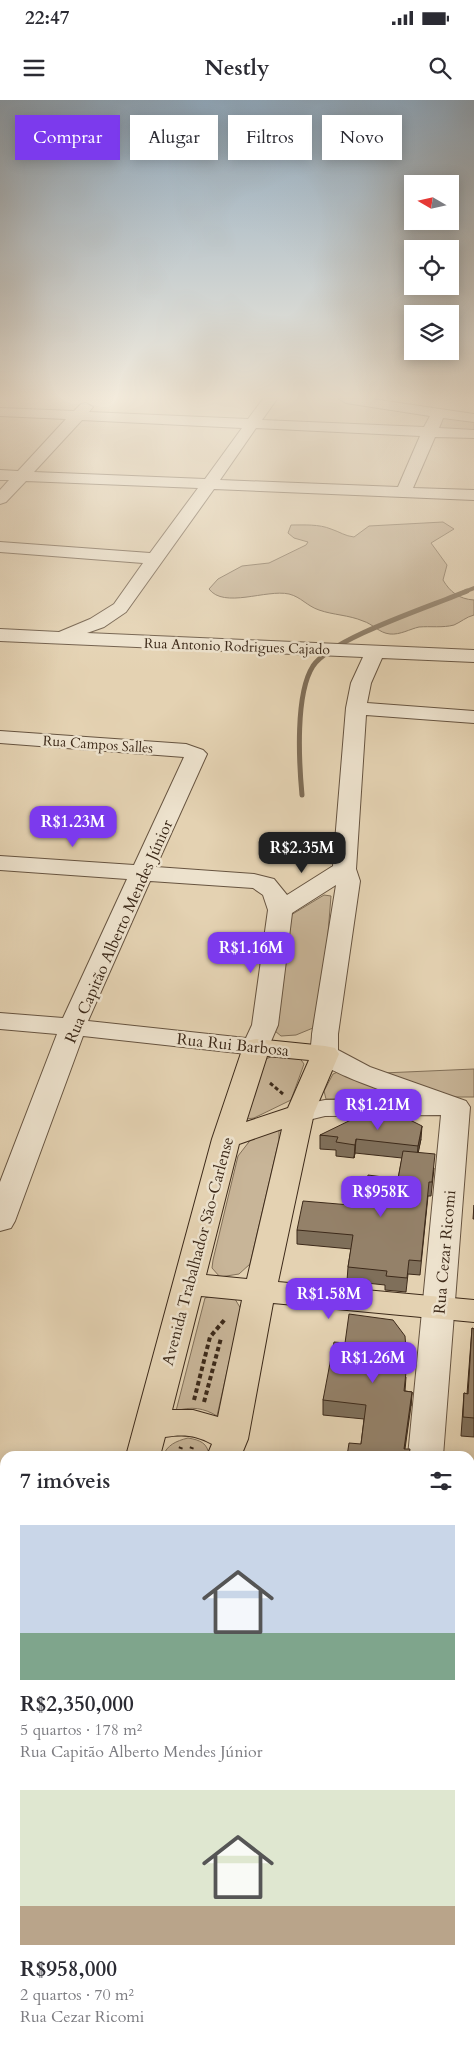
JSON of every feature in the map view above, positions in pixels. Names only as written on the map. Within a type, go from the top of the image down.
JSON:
[{"type":"main road","name":"Rua Rui Barbosa","points":[[256,1047],[325,1054]]},
{"type":"main road","name":"Avenida Trabalhador São-Carlense","points":[[147,1441],[226,1139],[256,1047]]},
{"type":"main road","points":[[228,1448],[260,1290],[300,1112],[325,1054]]},
{"type":"main road","points":[[226,1139],[300,1112]]},
{"type":"main road","points":[[188,1284],[474,1311]]},
{"type":"main road","points":[[147,1441],[188,1420],[210,1427],[228,1448]]},
{"type":"street","points":[[48,638],[81,629],[110,616],[120,608],[203,490]]},
{"type":"street","points":[[374,490],[474,494]]},
{"type":"street","points":[[0,548],[155,559]]},
{"type":"street","points":[[0,655],[7,636]]},
{"type":"street","name":"Rua Antonio Rodrigues Cajado","points":[[7,636],[474,656]]},
{"type":"street","points":[[325,1054],[328,1015],[348,881],[344,870],[356,708],[370,651]]},
{"type":"street","points":[[356,708],[474,717]]},
{"type":"street","name":"Rua Campos Salles","points":[[0,737],[186,750],[196,754]]},
{"type":"street","name":"Rua Capitão Alberto Mendes Júnior","points":[[0,1221],[78,1013],[144,872],[196,754]]},
{"type":"street","points":[[0,863],[144,872],[263,883],[275,892],[280,910],[265,1025],[256,1047]]},
{"type":"street","points":[[280,910],[344,870]]},
{"type":"street","name":"Rua Rui Barbosa","points":[[0,1021],[74,1027],[256,1047]]},
{"type":"street","name":"Rua Rui Barbosa","points":[[325,1054],[360,1072],[465,1107]]},
{"type":"street","points":[[300,1112],[325,1108],[465,1107]]},
{"type":"street","name":"Rua Cezar Ricomi","points":[[426,1451],[440,1308],[465,1107]]},
{"type":"path","points":[[179,1451],[210,1337],[226,1318]]},
{"type":"shaded area","points":[[443,522],[454,529],[431,543],[447,565],[443,580],[456,594],[474,600],[474,615],[454,625],[419,627],[401,633],[390,634],[367,622],[319,610],[289,594],[280,593],[225,598],[216,595],[209,589],[218,579],[242,566],[269,563],[306,545],[308,542],[294,538],[288,533],[291,525],[322,526],[354,537],[369,526]]},
{"type":"shaded area","points":[[324,895],[331,896],[327,946],[313,1028],[296,1035],[281,1036],[275,1031],[291,915]]},
{"type":"shaded area","points":[[273,1056],[299,1057],[304,1064],[291,1100],[254,1118],[246,1119],[266,1059]]},
{"type":"shaded area","points":[[474,1069],[474,1097],[449,1097],[383,1073]]},
{"type":"shaded area","points":[[340,1071],[398,1099],[326,1099],[324,1091],[333,1074]]},
{"type":"shaded area","points":[[276,1128],[279,1131],[279,1140],[250,1264],[239,1274],[220,1277],[212,1268],[213,1260],[238,1156],[252,1138]]},
{"type":"shaded area","points":[[212,1296],[235,1299],[241,1309],[217,1416],[197,1409],[176,1411],[205,1298]]},
{"type":"shaded area","points":[[188,1438],[196,1440],[203,1443],[208,1451],[166,1451],[172,1444]]},
{"type":"building","points":[[355,1118],[410,1120],[422,1126],[418,1146],[356,1139],[355,1145],[336,1142],[338,1137],[320,1135]]},
{"type":"building","points":[[403,1151],[435,1154],[432,1182],[429,1182],[421,1261],[409,1260],[407,1278],[386,1276],[387,1271],[348,1267],[353,1235],[297,1230],[303,1201],[362,1206],[368,1175],[398,1179]]},
{"type":"building","points":[[349,1314],[393,1320],[405,1336],[407,1363],[404,1391],[412,1392],[404,1449],[410,1449],[410,1451],[348,1451],[349,1443],[361,1444],[366,1405],[323,1400],[334,1342],[345,1343]]},
{"type":"building","points":[[472,1328],[474,1329],[474,1418],[463,1417],[464,1393],[468,1394]]},
{"type":"waterway","points":[[464,592],[474,588]]},
{"type":"waterway","points":[[302,795],[299,748],[301,711],[303,693],[313,666],[324,655],[361,634],[467,591]]}]
